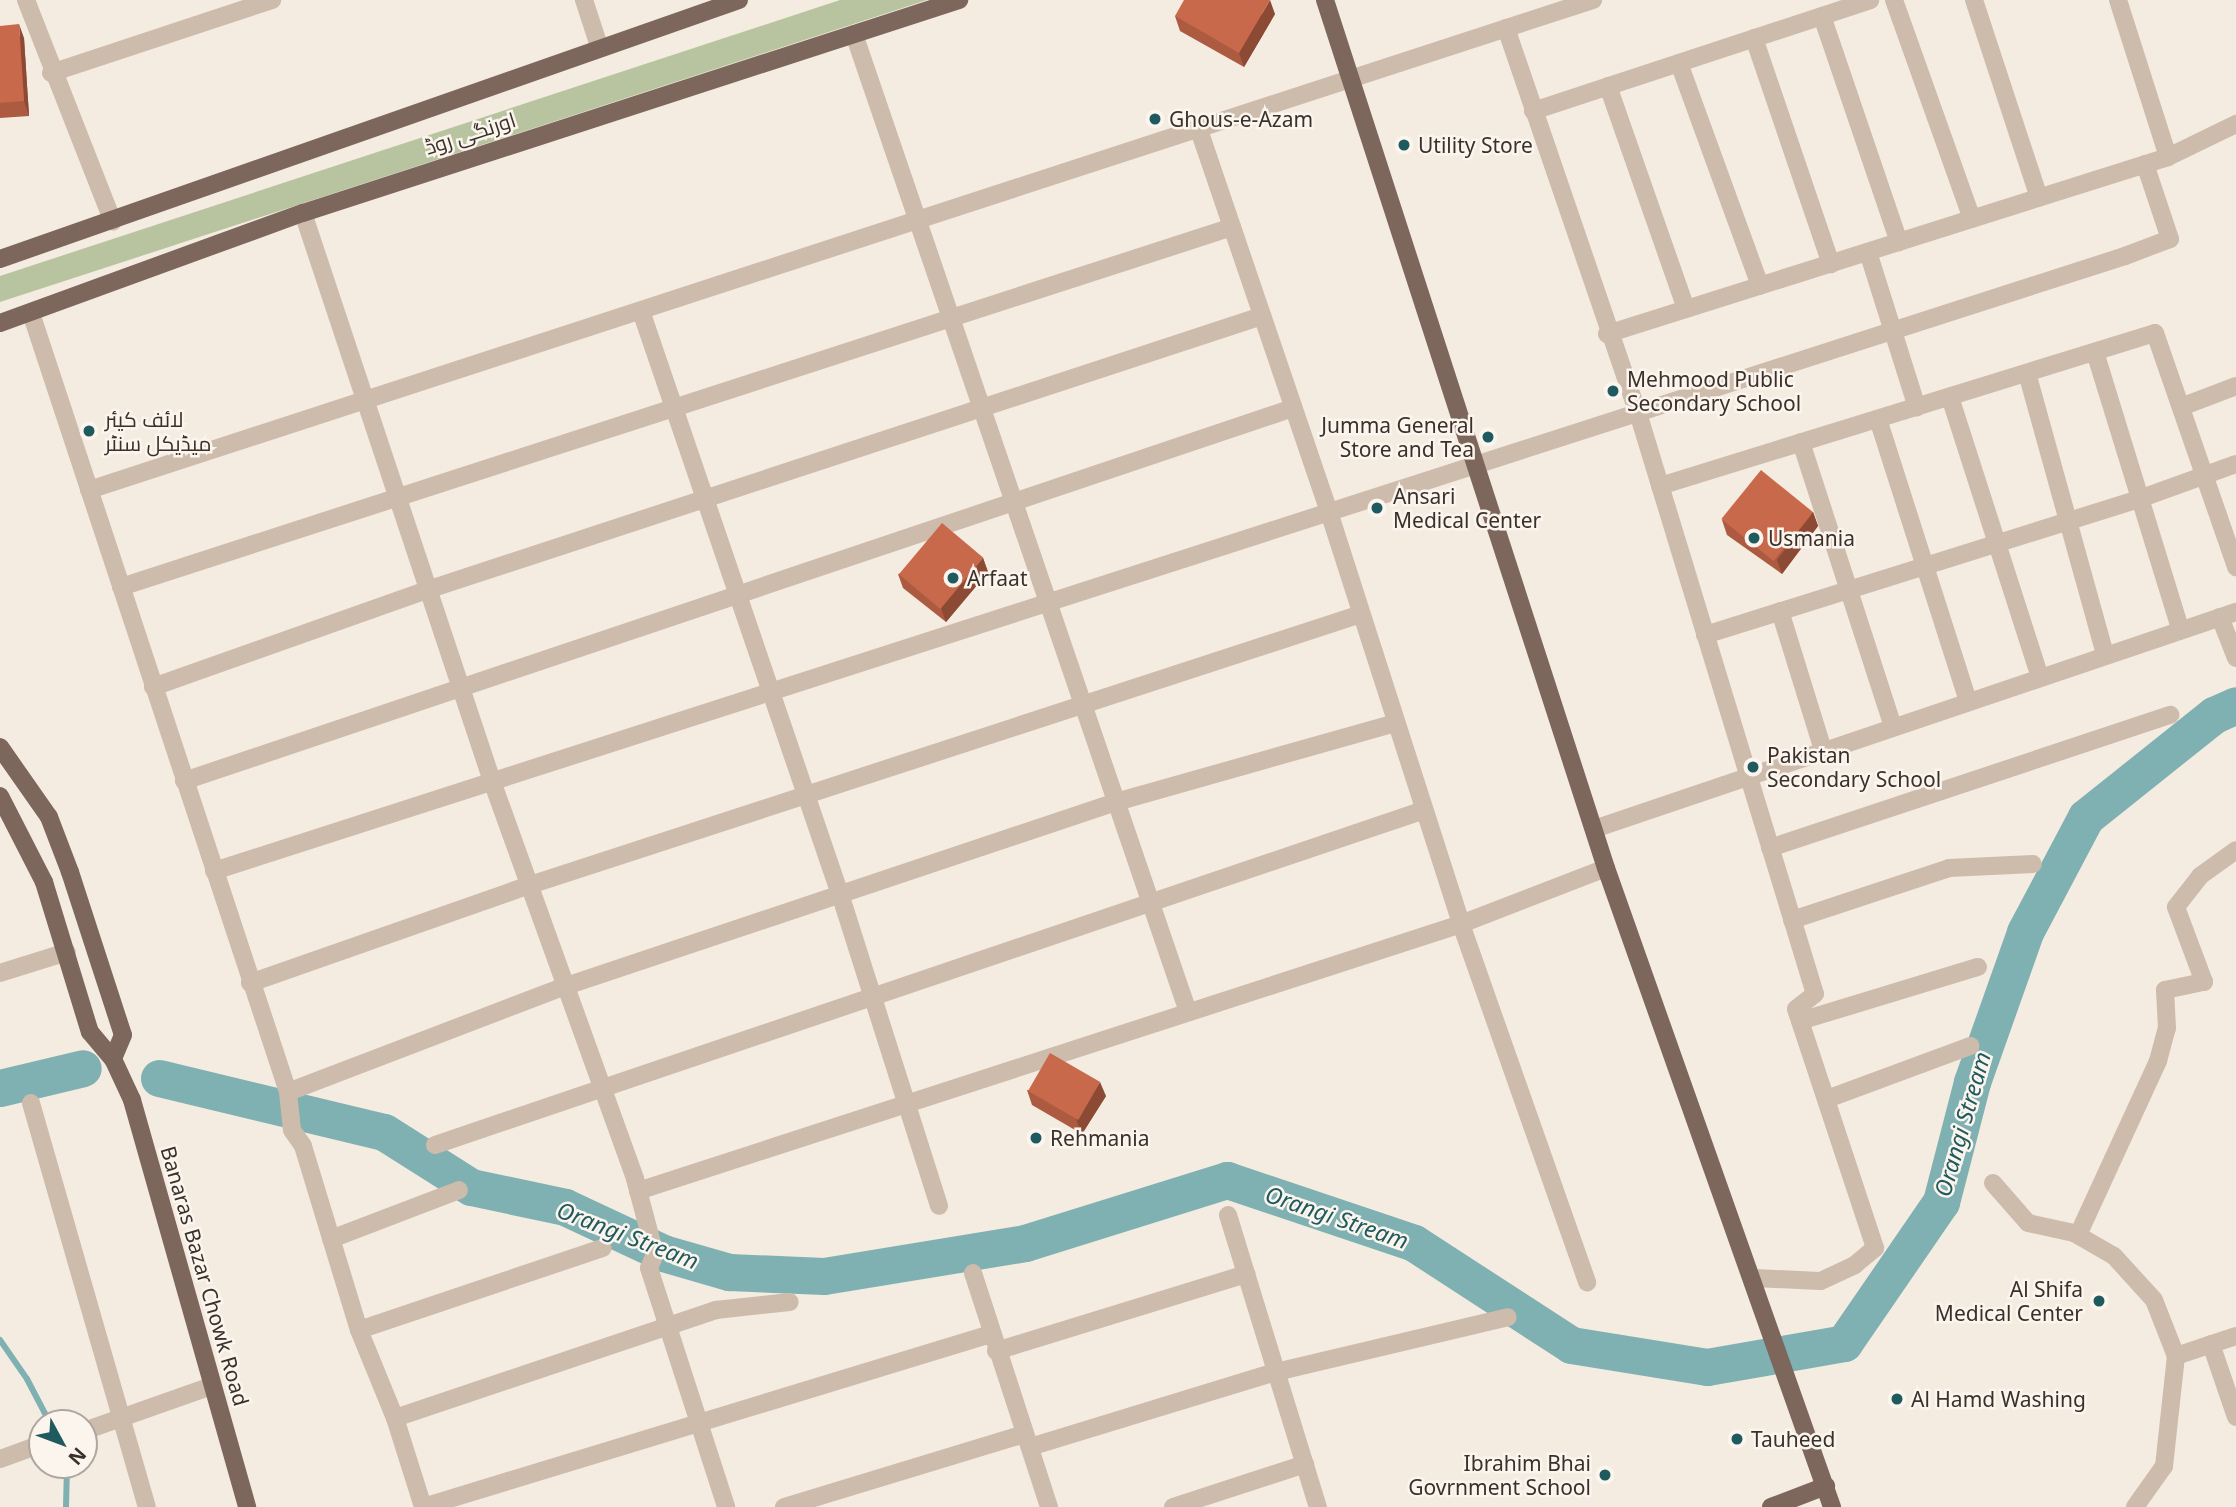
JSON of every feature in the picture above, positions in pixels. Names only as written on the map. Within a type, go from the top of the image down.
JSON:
[{"type":"main road","name":"اورنگی روڈ","points":[[0,259],[113,222],[599,46],[739,0]]},
{"type":"main road","name":"اورنگی روڈ","points":[[0,323],[303,213],[960,0]]},
{"type":"main road","points":[[1325,0],[1606,868],[1752,1272],[1832,1507]]},
{"type":"main road","points":[[0,747],[49,817],[70,872],[122,1035],[113,1059]]},
{"type":"main road","name":"Banaras Bazar Chowk Road","points":[[0,796],[44,882],[68,952],[90,1032],[113,1059],[132,1100],[247,1507]]},
{"type":"main road","points":[[1771,1507],[1806,1501],[1826,1486]]},
{"type":"street","points":[[26,0],[51,73],[113,222]]},
{"type":"street","points":[[51,73],[272,0]]},
{"type":"street","points":[[584,0],[599,46]]},
{"type":"street","points":[[89,490],[641,311],[917,217],[1593,0]]},
{"type":"street","points":[[1533,111],[1870,0]]},
{"type":"street","points":[[1894,0],[1972,219]]},
{"type":"street","points":[[1974,0],[2039,198]]},
{"type":"street","points":[[2118,0],[2168,157]]},
{"type":"street","points":[[1822,16],[1899,242]]},
{"type":"street","points":[[1506,28],[1607,334],[1637,413],[1815,994],[1796,1009],[1875,1248],[1855,1265],[1820,1281],[1752,1272]]},
{"type":"street","points":[[854,34],[1188,1012]]},
{"type":"street","points":[[1754,38],[1830,264]]},
{"type":"street","points":[[1679,62],[1760,286]]},
{"type":"street","points":[[1608,86],[1686,309]]},
{"type":"street","points":[[1607,334],[2168,157],[2236,124]]},
{"type":"street","points":[[1198,127],[1329,513],[1461,923],[1587,1282]]},
{"type":"street","points":[[214,871],[493,785],[768,693],[1894,331],[2170,239],[2145,164]]},
{"type":"street","points":[[303,213],[363,401],[493,785],[637,1185],[655,1254],[649,1268],[726,1507]]},
{"type":"street","points":[[121,587],[395,495],[1232,227]]},
{"type":"street","points":[[1868,252],[1917,407]]},
{"type":"street","points":[[641,311],[768,693],[841,897],[939,1206]]},
{"type":"street","points":[[31,313],[288,1092],[292,1130],[303,1146],[359,1330],[395,1418],[423,1507],[700,1425],[1246,1273]]},
{"type":"street","points":[[153,687],[427,590],[1262,316]]},
{"type":"street","points":[[1660,486],[2155,333],[2204,477],[2231,538],[2236,567]]},
{"type":"street","points":[[2095,352],[2142,498],[2180,629]]},
{"type":"street","points":[[2027,373],[2105,655]]},
{"type":"street","points":[[2180,407],[2236,386]]},
{"type":"street","points":[[1950,397],[2040,677]]},
{"type":"street","points":[[184,781],[1293,408]]},
{"type":"street","points":[[1878,419],[1968,701]]},
{"type":"street","points":[[1801,442],[1893,726]]},
{"type":"street","points":[[1705,635],[2142,498],[2236,464]]},
{"type":"street","points":[[1780,611],[1823,750]]},
{"type":"street","points":[[250,983],[530,885],[1084,708],[1361,614]]},
{"type":"street","points":[[1594,829],[2228,615],[2236,658]]},
{"type":"street","points":[[1770,848],[2170,715]]},
{"type":"street","points":[[288,1092],[566,986],[841,897],[1116,802],[1395,723]]},
{"type":"street","points":[[435,1145],[601,1085],[1424,810]]},
{"type":"street","points":[[2078,1235],[2158,1061],[2167,1028],[2165,990],[2204,982],[2176,908],[2200,876],[2236,850]]},
{"type":"street","points":[[1792,920],[1949,867],[2033,864]]},
{"type":"street","points":[[637,1185],[907,1104],[1461,923],[1606,868]]},
{"type":"street","points":[[0,973],[68,952]]},
{"type":"street","points":[[1800,1021],[1978,967]]},
{"type":"street","points":[[1827,1099],[1970,1046]]},
{"type":"street","points":[[32,1103],[147,1507]]},
{"type":"street","points":[[1993,1183],[2028,1223],[2078,1235],[2114,1256],[2154,1300],[2176,1356],[2164,1466],[2135,1507]]},
{"type":"street","points":[[331,1239],[459,1190]]},
{"type":"street","points":[[1228,1215],[1318,1507]]},
{"type":"street","points":[[359,1330],[603,1248]]},
{"type":"street","points":[[973,1273],[993,1343],[1049,1507]]},
{"type":"street","points":[[395,1418],[716,1310],[790,1302]]},
{"type":"street","points":[[784,1507],[1276,1372],[1508,1317]]},
{"type":"street","points":[[2176,1356],[2236,1336]]},
{"type":"street","points":[[2211,1344],[2236,1417]]},
{"type":"street","points":[[98,1426],[212,1386]]},
{"type":"street","points":[[0,1459],[28,1449]]},
{"type":"street","points":[[1172,1507],[1305,1464]]},
{"type":"green space","points":[[840,0],[927,0],[0,302],[0,276]]},
{"type":"building","points":[[1184,0],[1270,0],[1239,53],[1175,16]]},
{"type":"building","points":[[19,24],[24,101],[0,103],[0,26]]},
{"type":"building","points":[[1761,470],[1813,512],[1773,561],[1721,519]]},
{"type":"building","points":[[942,523],[983,558],[940,609],[899,574]]},
{"type":"building","points":[[1050,1053],[1100,1082],[1078,1120],[1028,1091]]},
{"type":"waterway","name":"Orangi Stream","points":[[159,1078],[384,1132],[471,1187],[565,1207],[663,1253],[729,1272],[824,1276],[1025,1243],[1227,1180],[1414,1243],[1571,1345],[1707,1367],[1844,1343],[1941,1202],[1972,1082],[2025,932],[2086,817],[2214,715],[2236,705]]},
{"type":"waterway","name":"Orangi Stream","points":[[0,1088],[83,1068]]},
{"type":"waterway","points":[[0,1340],[27,1379],[43,1409]]},
{"type":"waterway","points":[[66,1507],[67,1479]]},
{"type":"place","name":"Ghous-e-Azam","points":[[1155,119]]},
{"type":"place","name":"Utility Store","points":[[1404,145]]},
{"type":"place","name":"Mehmood Public Secondary School","points":[[1613,391]]},
{"type":"place","name":"لائف کیئر میڈیکل سنٹر","points":[[89,431]]},
{"type":"place","name":"Jumma General Store and Tea","points":[[1488,437]]},
{"type":"place","name":"Ansari Medical Center","points":[[1377,508]]},
{"type":"place","name":"Usmania","points":[[1754,538]]},
{"type":"place","name":"Arfaat","points":[[953,578]]},
{"type":"place","name":"Pakistan Secondary School","points":[[1753,767]]},
{"type":"place","name":"Rehmania","points":[[1036,1138]]},
{"type":"place","name":"Al Shifa Medical Center","points":[[2099,1301]]},
{"type":"place","name":"Al Hamd Washing","points":[[1897,1399]]},
{"type":"place","name":"Tauheed","points":[[1737,1439]]},
{"type":"place","name":"Ibrahim Bhai Govrnment School","points":[[1605,1475]]}]
